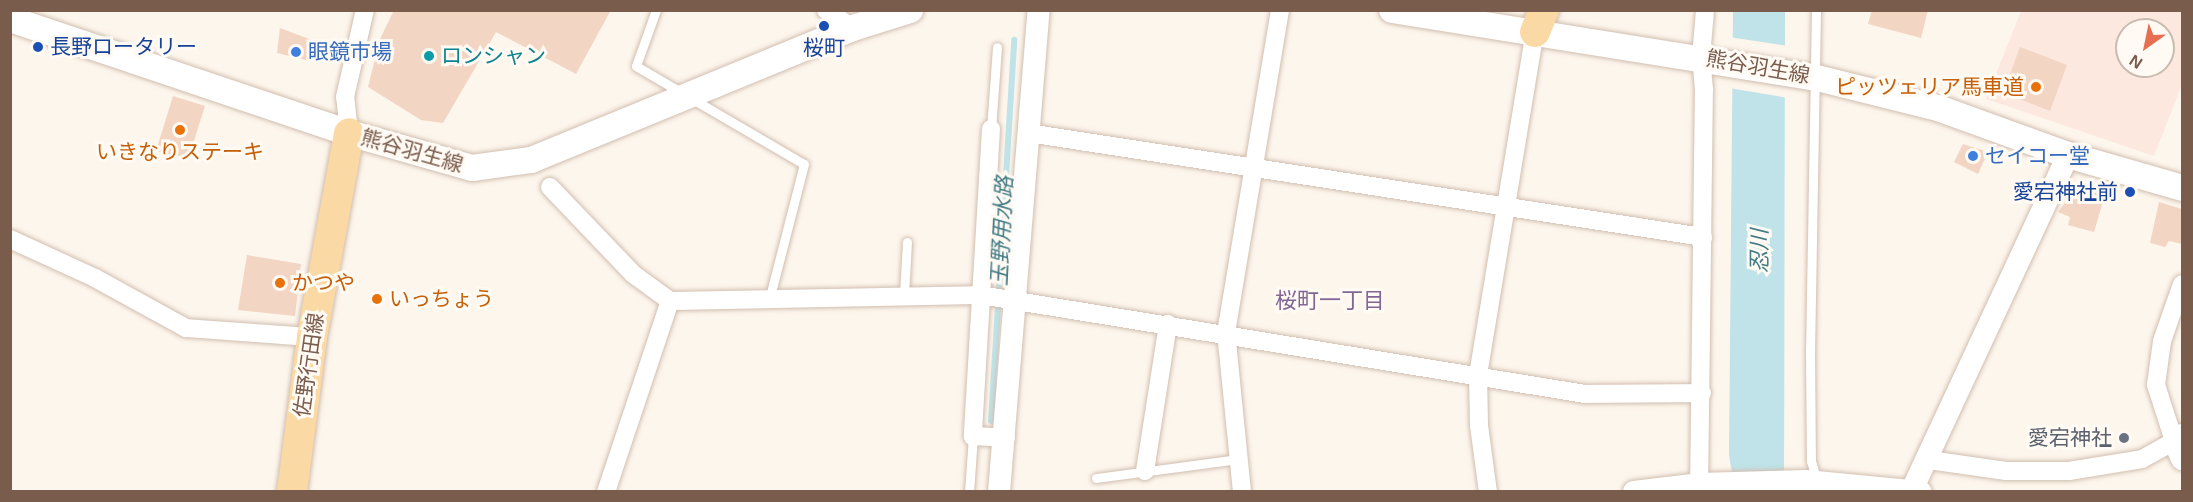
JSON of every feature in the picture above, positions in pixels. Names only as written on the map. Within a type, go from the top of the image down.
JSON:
[{"type":"main road","name":"熊谷羽生線","points":[[10,19],[441,163],[472,168],[505,166],[531,160],[853,28],[910,10]]},
{"type":"main road","name":"熊谷羽生線","points":[[1392,10],[1539,21],[1707,58],[1813,77],[1938,108],[2068,155],[2182,188]]},
{"type":"main road","name":"佐野行田線","points":[[292,492],[312,337],[349,133]]},
{"type":"street","points":[[349,133],[345,97],[365,10]]},
{"type":"street","points":[[826,10],[853,28]]},
{"type":"street","points":[[999,492],[1006,438],[1011,300],[1039,10]]},
{"type":"street","points":[[1242,492],[1226,333],[1280,10]]},
{"type":"street","points":[[1702,486],[1702,237],[1707,58],[1705,10]]},
{"type":"street","points":[[1488,492],[1479,425],[1478,375],[1539,21]]},
{"type":"street","points":[[991,129],[984,295],[973,435],[1006,438]]},
{"type":"street","points":[[1028,133],[1702,237]]},
{"type":"street","points":[[1634,492],[1702,486],[1814,485],[1916,491],[2068,155]]},
{"type":"street","points":[[549,187],[633,274],[670,301],[769,300],[904,294],[984,295],[1607,396],[1702,393]]},
{"type":"street","points":[[10,239],[95,278],[186,328],[312,337]]},
{"type":"street","points":[[1929,460],[2006,471],[2069,471],[2142,459],[2180,445],[2156,385],[2162,341],[2182,284]]},
{"type":"street","points":[[606,492],[670,301]]},
{"type":"street","points":[[1145,471],[1168,324]]},
{"type":"lane","points":[[656,10],[636,66],[804,164],[769,300]]},
{"type":"lane","points":[[1814,485],[1811,461],[1810,351],[1813,77],[1816,10]]},
{"type":"lane","points":[[991,129],[997,47]]},
{"type":"lane","points":[[904,294],[907,242]]},
{"type":"lane","points":[[969,492],[973,435]]},
{"type":"lane","points":[[1096,478],[1238,459]]},
{"type":"shaded area","points":[[2021,11],[2182,11],[2182,85],[2154,156],[1986,99]]},
{"type":"water","name":"忍川","points":[[1733,11],[1785,11],[1784,491],[1735,491],[1729,455]]},
{"type":"pier","points":[[1729,37],[1788,46],[1789,98],[1729,88]]},
{"type":"building","name":"ロンシャン","points":[[394,10],[611,10],[576,74],[496,32],[443,123],[421,120],[368,87],[380,39]]},
{"type":"building","points":[[1872,10],[1928,10],[1921,38],[1868,24]]},
{"type":"building","points":[[280,28],[325,45],[318,63],[277,53]]},
{"type":"building","points":[[2020,47],[2067,65],[2050,111],[2003,93]]},
{"type":"building","points":[[173,96],[205,106],[188,160],[156,151]]},
{"type":"building","points":[[1963,144],[1988,152],[1978,174],[1954,162]]},
{"type":"building","points":[[2086,186],[2106,191],[2094,232],[2068,225],[2070,217],[2058,212],[2076,188]]},
{"type":"building","points":[[2159,202],[2182,209],[2182,244],[2169,241],[2165,247],[2150,243]]},
{"type":"building","points":[[247,255],[301,264],[295,316],[238,310]]},
{"type":"waterway","name":"玉野用水路","points":[[991,421],[1014,40]]},
{"type":"place","name":"桜町","points":[[824,26]]},
{"type":"place","name":"長野ロータリー","points":[[38,47]]},
{"type":"place","name":"眼鏡市場","points":[[296,52]]},
{"type":"place","name":"ロンシャン","points":[[429,56]]},
{"type":"place","name":"ピッツェリア馬車道","points":[[2036,87]]},
{"type":"place","name":"いきなりステーキ","points":[[180,130]]},
{"type":"place","name":"セイコー堂","points":[[1973,156]]},
{"type":"place","name":"愛宕神社前","points":[[2130,192]]},
{"type":"place","name":"かつや","points":[[280,283]]},
{"type":"place","name":"いっちょう","points":[[377,299]]},
{"type":"place","name":"愛宕神社","points":[[2124,438]]},
{"type":"district","name":"桜町一丁目","points":[[1330,301]]}]
